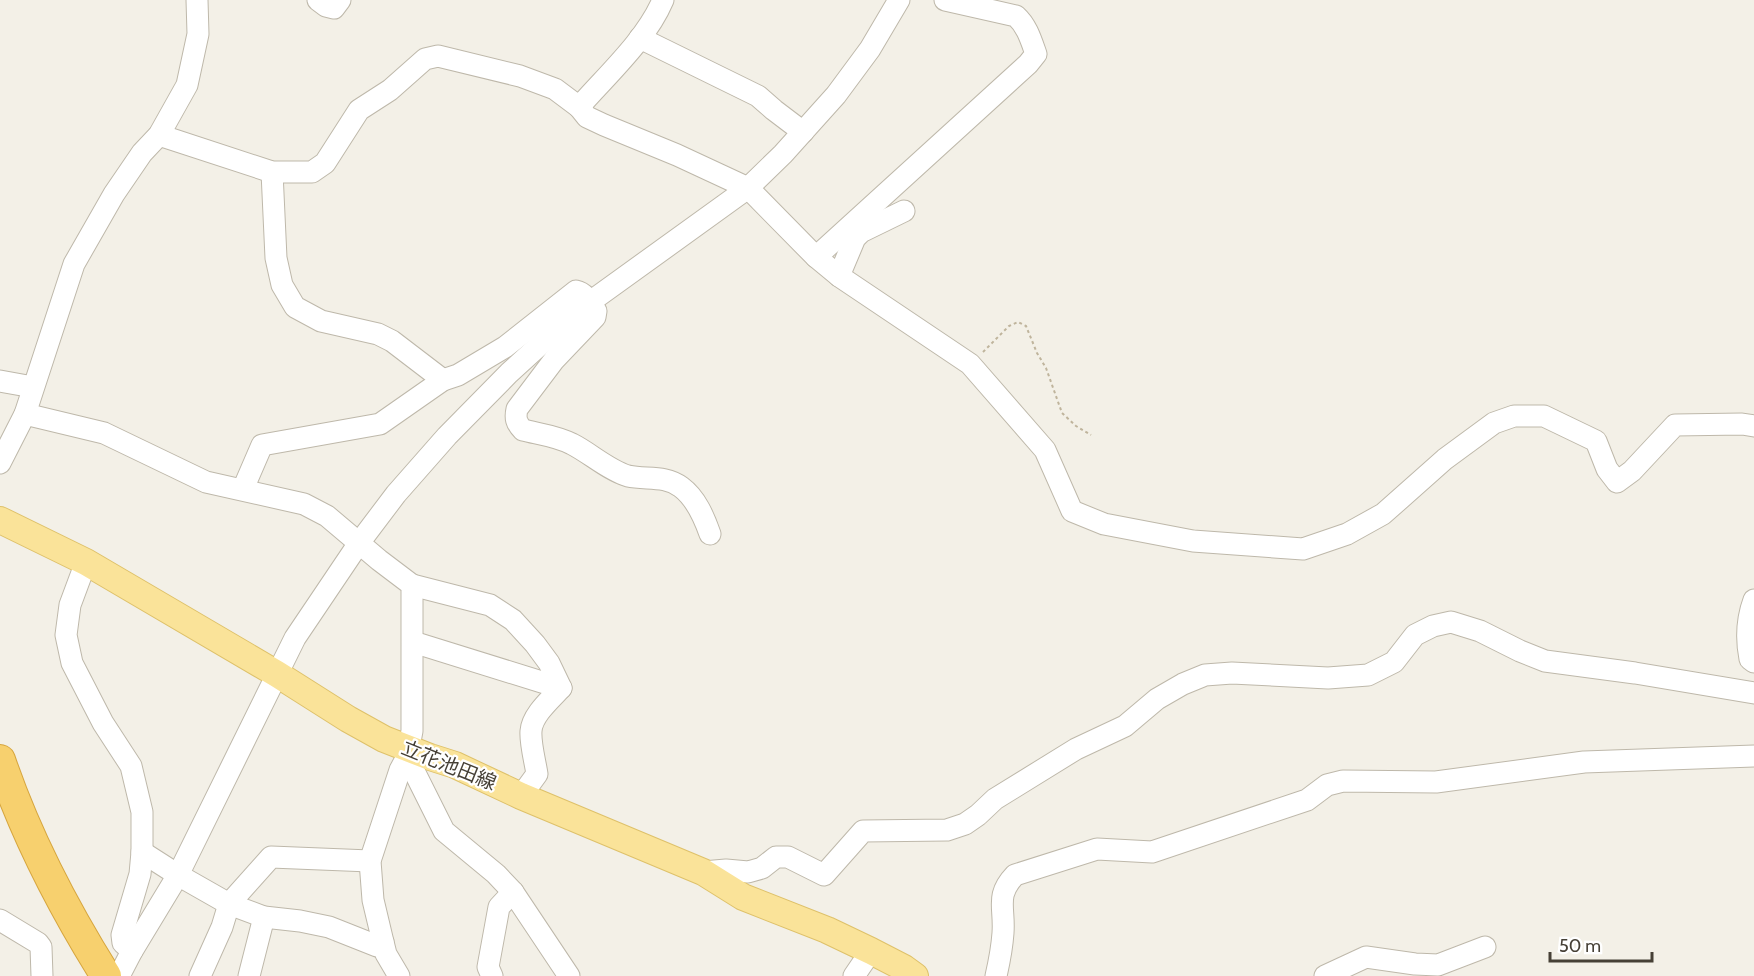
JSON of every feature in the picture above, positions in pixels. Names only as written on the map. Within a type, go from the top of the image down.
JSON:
[{"type":"highway","points":[[0,760],[28,830],[59,895],[99,964]]},
{"type":"main road","name":"立花池田線","points":[[0,520],[86,562],[408,753],[455,765],[521,796],[703,872],[743,897],[827,930],[904,968],[915,976]]},
{"type":"street","points":[[0,463],[25,414],[74,264],[114,194],[142,153],[159,135],[187,85],[198,34],[197,0]]},
{"type":"street","points":[[318,0],[334,8],[340,0]]},
{"type":"street","points":[[579,107],[640,38],[660,9],[663,0]]},
{"type":"street","points":[[119,976],[178,875],[295,638],[358,543],[396,494],[447,436],[509,373],[590,302],[748,188],[783,154],[836,95],[870,49],[899,0]]},
{"type":"street","points":[[816,257],[1028,64],[1036,54],[1030,36],[1022,21],[1016,16],[945,0]]},
{"type":"street","points":[[640,38],[758,96],[803,132]]},
{"type":"street","points":[[159,135],[272,172],[312,172],[325,163],[359,110],[390,90],[425,59],[438,56],[519,76],[555,89],[579,107],[587,117],[748,188],[816,257],[839,276],[970,364],[1045,450],[1072,511],[1104,524],[1193,540],[1304,549],[1347,534],[1383,514],[1445,459],[1494,423],[1514,416],[1544,416],[1596,441],[1607,469],[1617,482],[1632,471],[1676,425],[1742,424],[1754,426]]},
{"type":"street","points":[[272,172],[276,258],[282,285],[295,307],[321,321],[378,334],[392,340],[443,380]]},
{"type":"street","points":[[839,276],[855,238],[861,232],[904,211]]},
{"type":"street","points":[[243,489],[262,445],[381,424],[443,380],[458,375],[505,347],[576,291],[581,292],[590,302],[596,311],[595,317],[554,360],[517,409],[518,424],[523,430],[570,443],[628,476],[673,482],[684,489],[702,512],[710,534]]},
{"type":"street","points":[[0,381],[33,387]]},
{"type":"street","points":[[25,414],[104,433],[206,482],[304,504],[327,516],[412,585],[490,605],[513,620],[549,663],[561,688]]},
{"type":"street","points":[[86,562],[70,605],[66,635],[72,663],[103,723],[131,766],[142,812],[140,874],[122,935],[123,943],[132,951]]},
{"type":"street","points":[[399,976],[386,954],[373,900],[370,861],[400,770],[408,753],[412,731],[412,585]]},
{"type":"street","points":[[1754,600],[1749,613],[1746,642],[1750,659],[1754,662]]},
{"type":"street","points":[[703,872],[726,870],[748,872],[762,868],[776,857],[788,857],[824,875],[862,831],[947,830],[965,824],[995,800],[1076,749],[1125,726],[1157,699],[1205,675],[1232,673],[1328,678],[1368,675],[1394,662],[1415,635],[1433,626],[1451,622],[1480,631],[1545,661],[1754,693]]},
{"type":"street","points":[[413,642],[561,688]]},
{"type":"street","points":[[521,796],[537,774],[531,731],[533,723],[544,705],[561,688]]},
{"type":"street","points":[[408,753],[444,831],[496,874],[513,892],[569,976]]},
{"type":"street","points":[[996,976],[1004,933],[1002,893],[1008,883],[1015,875],[1097,849],[1152,852],[1307,800],[1327,785],[1344,781],[1436,782],[1584,762],[1754,756]]},
{"type":"street","points":[[142,852],[229,904],[264,917],[328,927],[377,946],[383,942]]},
{"type":"street","points":[[200,976],[222,927],[229,904],[271,857],[370,861]]},
{"type":"street","points":[[492,976],[488,967],[500,907],[513,892]]},
{"type":"street","points":[[249,976],[264,917]]},
{"type":"street","points":[[0,920],[41,947],[42,976]]},
{"type":"street","points":[[1325,976],[1366,957],[1438,965],[1485,947]]},
{"type":"street","points":[[854,976],[871,951]]},
{"type":"path","points":[[970,364],[1009,327],[1018,322],[1026,326],[1046,369],[1062,413],[1076,426],[1091,435]]}]
